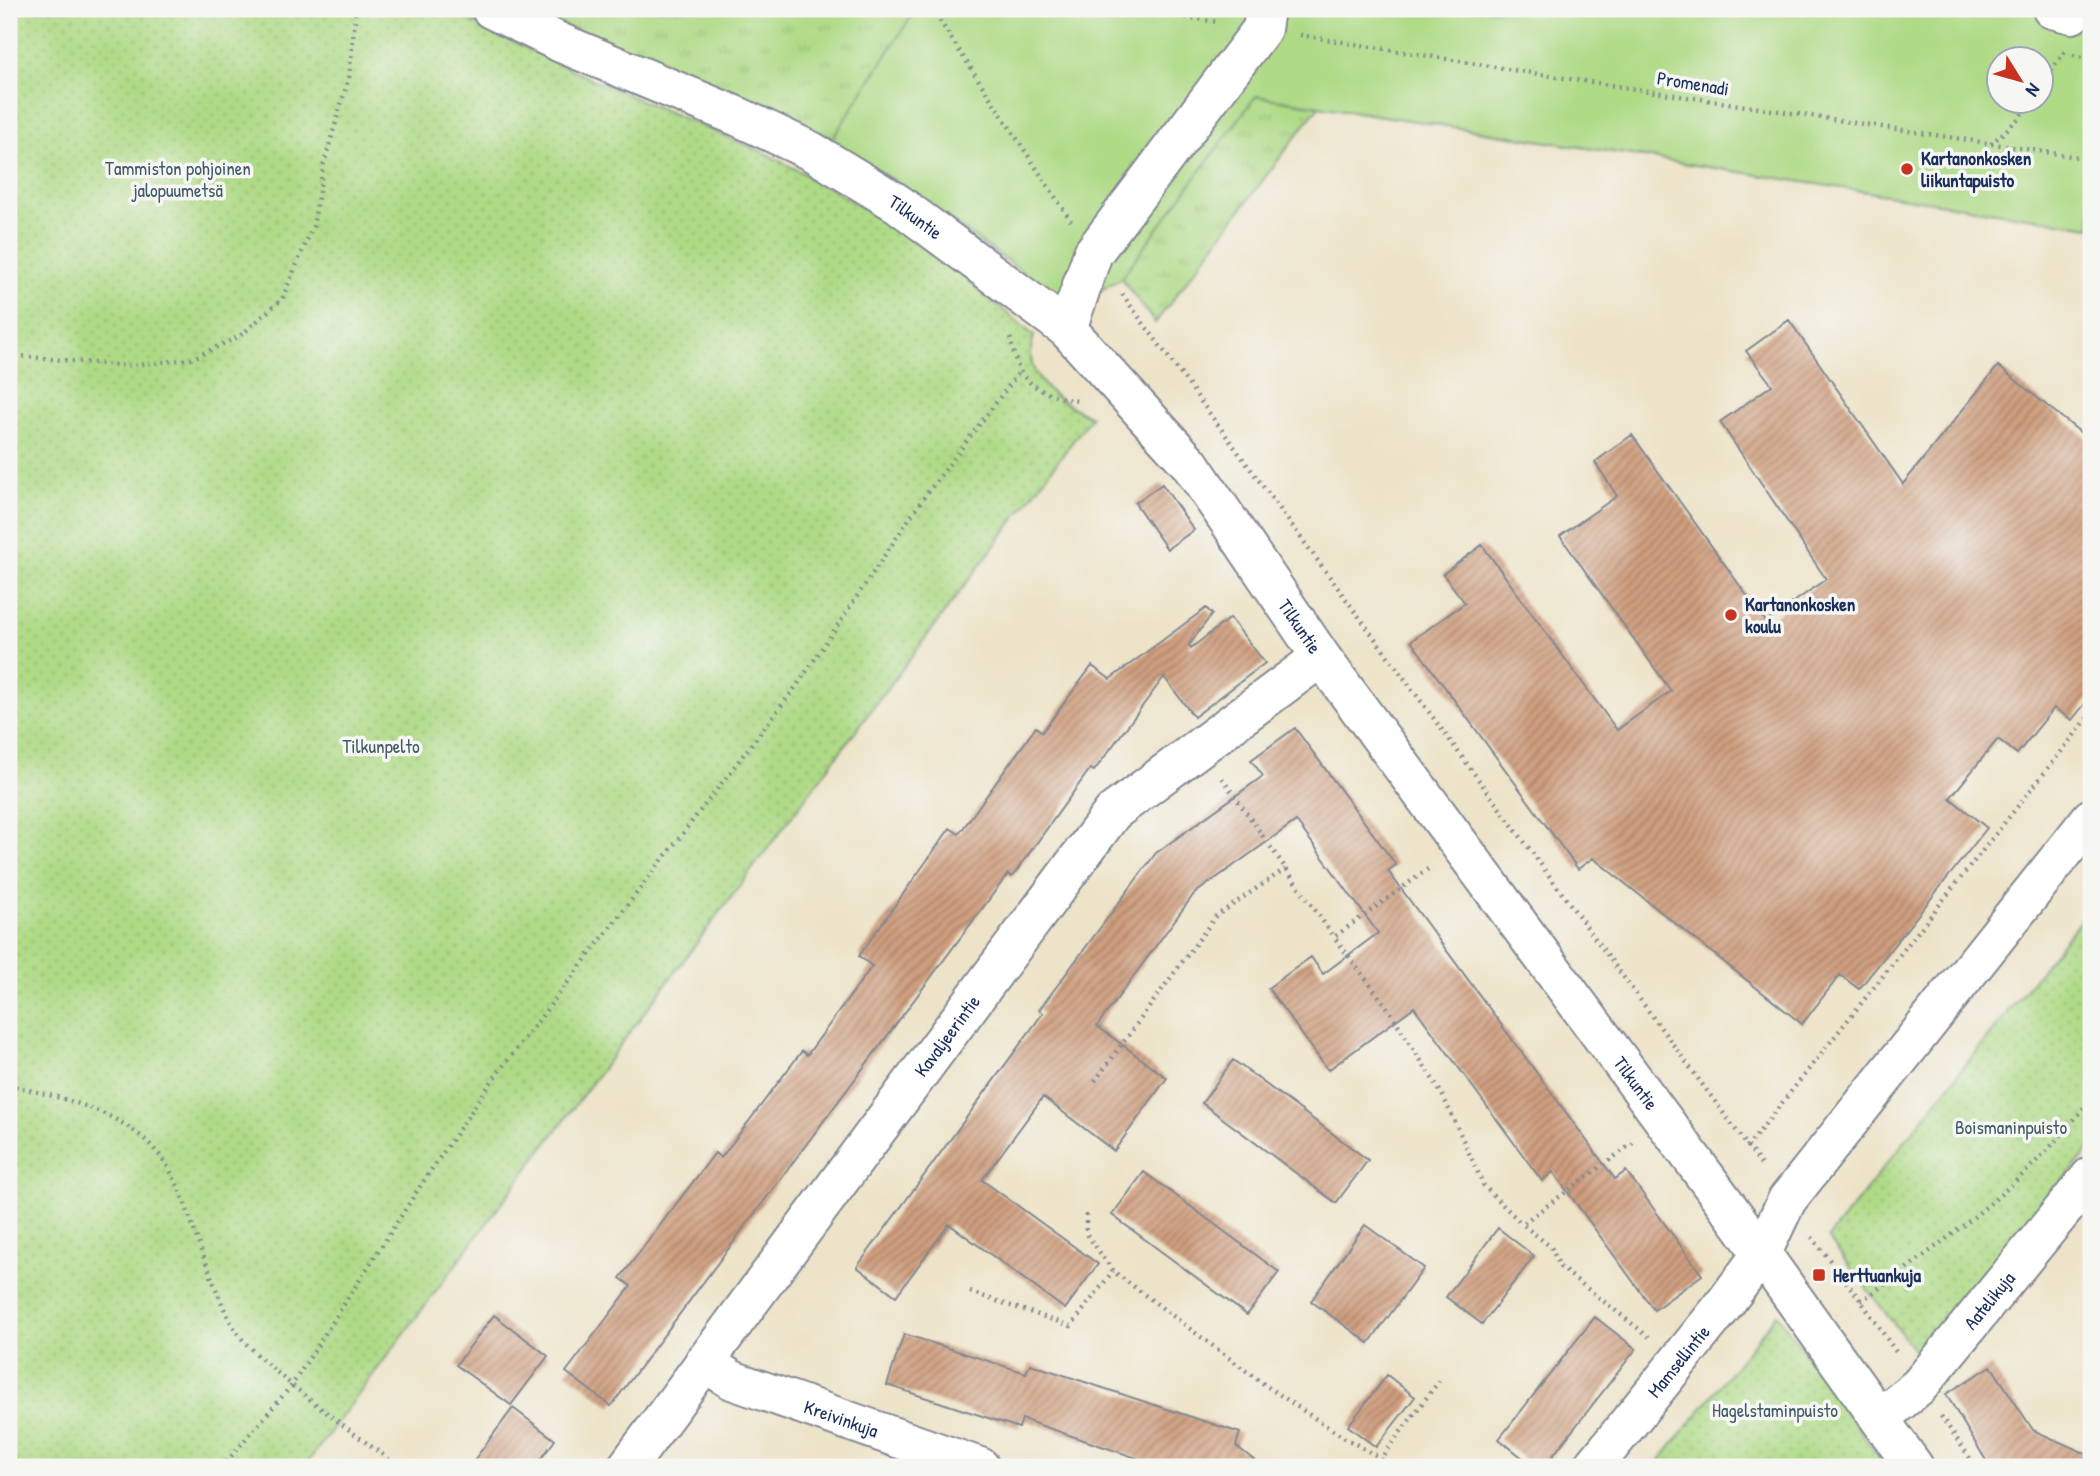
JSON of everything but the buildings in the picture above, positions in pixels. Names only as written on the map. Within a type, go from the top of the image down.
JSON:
[{"type":"street","name":"Tilkuntie","points":[[491,9],[561,43],[739,117],[811,151],[897,203],[1067,329],[1190,464],[1321,657],[1762,1253],[1914,1467]]},
{"type":"street","points":[[1067,329],[1093,253],[1262,29],[1278,21]]},
{"type":"street","name":"Kavaljeerintie","points":[[627,1467],[1113,812],[1321,657]]},
{"type":"street","name":"Mamsellintie","points":[[1593,1467],[1723,1306],[1762,1253],[1787,1200],[2091,818]]},
{"type":"street","name":"Aatelikuja","points":[[1880,1418],[1919,1386],[2091,1176]]},
{"type":"street","name":"Kreivinkuja","points":[[704,1362],[732,1380],[981,1467]]},
{"type":"path","points":[[9,355],[126,366],[191,359],[240,336],[282,299],[313,226],[324,163],[349,77],[356,9]]},
{"type":"path","points":[[932,9],[1075,227]]},
{"type":"path","points":[[1123,9],[1205,19]]},
{"type":"path","name":"Promenadi","points":[[1278,21],[1538,74],[2091,159]]},
{"type":"path","points":[[2065,54],[2091,58]]},
{"type":"path","points":[[1991,144],[2021,116]]},
{"type":"path","points":[[1116,286],[1861,1301],[1976,1467]]},
{"type":"path","points":[[222,1467],[292,1385],[421,1185],[494,1078],[798,684],[922,500],[1020,371]]},
{"type":"path","points":[[1747,1147],[2091,714]]},
{"type":"path","points":[[1219,773],[1285,869],[1387,1007],[1443,1094],[1484,1186],[1522,1224],[1551,1247],[1560,1267],[1653,1340]]},
{"type":"path","points":[[1334,937],[1429,868]]},
{"type":"path","points":[[1095,1081],[1216,916],[1285,869]]},
{"type":"path","points":[[9,1085],[79,1102],[116,1120],[148,1143],[168,1166],[181,1192],[224,1309],[238,1333],[263,1360],[292,1385],[399,1467]]},
{"type":"path","points":[[1861,1301],[1924,1256],[1993,1201],[2061,1135],[2091,1098]]},
{"type":"path","points":[[1522,1224],[1633,1143]]},
{"type":"path","points":[[1086,1214],[1086,1233],[1113,1271],[1265,1385],[1343,1437],[1381,1458],[1385,1467]]},
{"type":"path","points":[[970,1292],[1071,1326],[1113,1271]]},
{"type":"path","points":[[1381,1458],[1439,1381]]},
{"type":"green space","name":"Tilkunpelto","points":[[9,9],[455,9],[454,13],[595,81],[763,152],[829,187],[944,260],[1034,336],[1031,351],[1037,376],[1055,396],[1091,417],[304,1467],[9,1467]]},
{"type":"green space","points":[[528,9],[900,9],[915,20],[1026,272],[971,239],[907,190],[797,123],[588,37]]},
{"type":"green space","name":"Kartanonkosken liikuntapuisto","points":[[916,9],[2091,9],[2091,227],[1256,96],[1121,278],[1086,299],[1061,300],[921,198],[831,141]]},
{"type":"green space","points":[[1255,96],[1319,106],[1155,323],[1121,278]]},
{"type":"green space","name":"Boismaninpuisto","points":[[2091,907],[2091,1147],[1921,1359],[1828,1238]]},
{"type":"green space","name":"Hagelstaminpuisto","points":[[1777,1314],[1886,1467],[1655,1467]]},
{"type":"place","name":"Kartanonkosken liikuntapuisto","points":[[1907,169]]},
{"type":"place","name":"Kartanonkosken koulu","points":[[1731,615]]},
{"type":"place","name":"Herttuankuja","points":[[1819,1275]]},
{"type":"park label","name":"Tammiston pohjoinen jalopuumetsä","points":[[178,179]]}]
